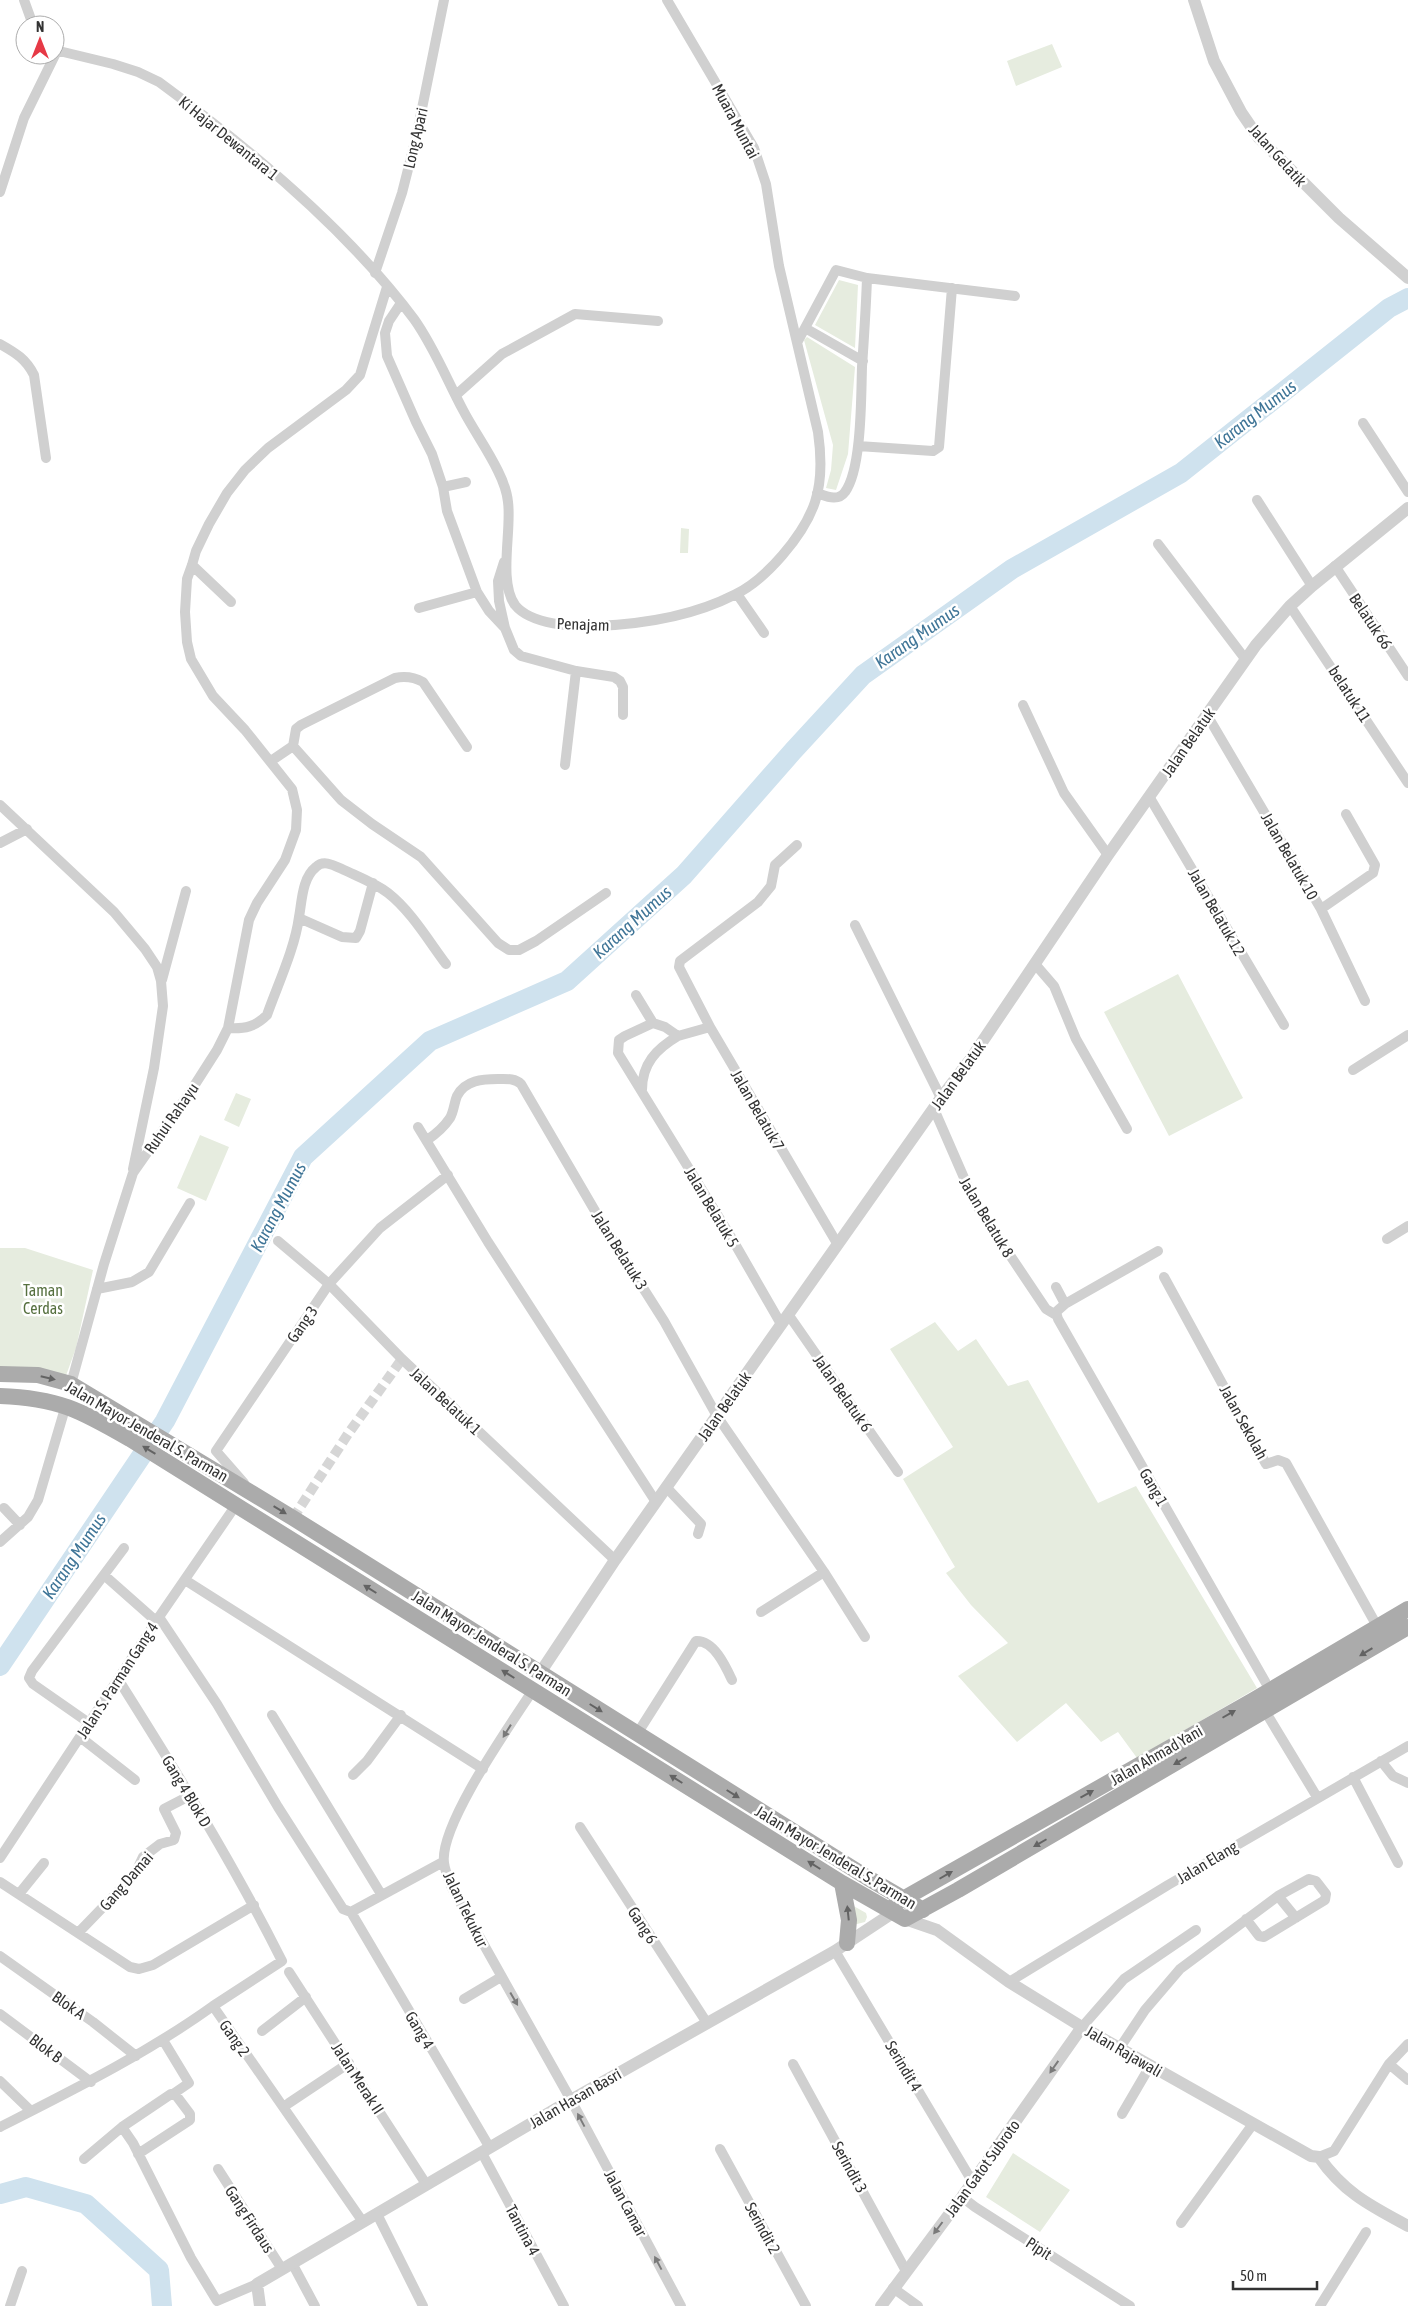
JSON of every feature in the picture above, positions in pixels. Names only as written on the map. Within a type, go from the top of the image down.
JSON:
[{"type":"main road","name":"Jalan Mayor Jenderal S. Parman","points":[[0,1374],[73,1376],[137,1422],[923,1910]]},
{"type":"main road","name":"Jalan Mayor Jenderal S. Parman","points":[[0,1396],[31,1397],[66,1405],[130,1439],[842,1883],[895,1913]]},
{"type":"main road","name":"Jalan Ahmad Yani","points":[[895,1913],[904,1899],[1408,1609]]},
{"type":"main road","name":"Jalan Ahmad Yani","points":[[895,1913],[923,1910],[1408,1627]]},
{"type":"main road","points":[[628,1749],[638,1734]]},
{"type":"main road","points":[[841,1947],[849,1920],[842,1883]]},
{"type":"street","points":[[24,0],[29,15]]},
{"type":"street","name":"Long Apari","points":[[375,272],[402,193],[414,147],[444,0]]},
{"type":"street","name":"Muara Muntai","points":[[667,0],[754,148],[766,184],[779,266],[798,341]]},
{"type":"street","name":"Jalan Gelatik","points":[[1194,0],[1214,61],[1241,112],[1258,137],[1339,218],[1408,278]]},
{"type":"street","name":"Ki Hajar Dewantara 1","points":[[65,55],[113,64],[138,72],[159,82],[296,192],[375,272]]},
{"type":"street","points":[[0,192],[24,118],[49,65]]},
{"type":"street","points":[[798,341],[836,270],[867,278],[1015,296]]},
{"type":"street","name":"Penajam","points":[[375,272],[425,337],[499,472],[508,504],[505,559],[510,591],[515,605],[535,618],[556,624],[586,626],[634,623],[703,608],[737,594],[774,566],[796,538],[814,504],[817,493],[820,448],[798,341]]},
{"type":"street","points":[[817,493],[834,498],[845,493],[852,476],[858,446],[867,278]]},
{"type":"street","name":"Ruhui Rahayu","points":[[73,1376],[97,1289],[133,1173],[194,1086],[217,1050],[228,1028],[249,920],[256,903],[285,860],[296,830],[297,810],[292,789],[271,761],[213,696],[191,659],[187,642],[185,612],[188,579],[192,565],[209,524],[227,493],[246,470],[268,448],[346,390],[360,375],[366,362],[387,287]]},
{"type":"street","points":[[858,446],[932,452],[939,447],[952,288]]},
{"type":"street","points":[[401,304],[389,321],[384,333],[387,356],[432,454],[447,511],[477,592],[489,612],[505,628]]},
{"type":"street","points":[[456,395],[502,354],[575,314],[658,321]]},
{"type":"street","points":[[805,328],[863,361]]},
{"type":"street","points":[[0,344],[20,354],[34,375],[46,458]]},
{"type":"street","points":[[1363,423],[1408,492]]},
{"type":"street","points":[[442,487],[466,482]]},
{"type":"street","points":[[1257,500],[1312,586]]},
{"type":"street","name":"Jalan Belatuk","points":[[540,1672],[615,1560],[784,1319],[970,1060],[1108,855],[1246,660],[1290,606],[1335,566],[1408,508]]},
{"type":"street","points":[[1158,544],[1246,660]]},
{"type":"street","points":[[505,559],[498,580],[499,601],[505,628],[514,650],[521,656],[576,671],[614,677],[620,681],[623,687],[623,715]]},
{"type":"street","points":[[192,565],[231,602]]},
{"type":"street","name":"Belatuk 66","points":[[1335,566],[1408,676]]},
{"type":"street","points":[[419,608],[477,592]]},
{"type":"street","points":[[737,594],[764,633]]},
{"type":"street","name":"belatuk 11","points":[[1290,606],[1408,784]]},
{"type":"street","points":[[565,765],[576,671]]},
{"type":"street","points":[[271,761],[293,746],[296,730],[301,725],[395,678],[404,677],[416,678],[423,682],[467,747]]},
{"type":"street","points":[[1023,705],[1064,793],[1108,855]]},
{"type":"street","name":"Jalan Belatuk 10","points":[[1207,715],[1321,909],[1365,1001]]},
{"type":"street","points":[[293,746],[341,800],[356,813],[421,857],[498,943],[509,950],[519,950],[536,941],[606,893]]},
{"type":"street","name":"Jalan Belatuk 12","points":[[1150,798],[1284,1025]]},
{"type":"street","points":[[0,805],[114,912],[145,949],[157,967],[161,981],[162,1006],[154,1068],[133,1173]]},
{"type":"street","points":[[1321,909],[1373,873],[1375,865],[1346,814]]},
{"type":"street","points":[[0,843],[27,829]]},
{"type":"street","name":"Jalan Belatuk 7","points":[[797,845],[775,865],[770,886],[758,902],[680,961],[680,973],[838,1246]]},
{"type":"street","points":[[228,1028],[244,1028],[257,1024],[267,1015],[299,918],[304,889],[310,875],[322,863],[332,865],[373,883],[389,894],[410,916],[446,964]]},
{"type":"street","points":[[299,918],[342,937],[356,938],[360,931],[373,883]]},
{"type":"street","points":[[161,981],[186,891]]},
{"type":"street","points":[[855,925],[941,1098]]},
{"type":"street","points":[[1035,964],[1054,986],[1076,1039],[1127,1129]]},
{"type":"street","points":[[636,996],[653,1023],[665,1027],[678,1036]]},
{"type":"street","name":"Jalan Belatuk 5","points":[[653,1023],[619,1040],[618,1053],[784,1319]]},
{"type":"street","points":[[642,1091],[644,1071],[656,1051],[678,1036],[710,1027]]},
{"type":"street","points":[[1353,1070],[1408,1035]]},
{"type":"street","name":"Jalan Belatuk 3","points":[[428,1140],[450,1118],[456,1097],[470,1083],[476,1080],[501,1079],[513,1080],[521,1084],[605,1228],[664,1321],[717,1416],[824,1572],[865,1637]]},
{"type":"street","name":"Jalan Belatuk 8","points":[[934,1109],[964,1182],[982,1215],[1046,1309],[1056,1315]]},
{"type":"street","points":[[418,1126],[488,1242],[656,1502]]},
{"type":"street","name":"Gang 3","points":[[253,1493],[216,1451],[329,1284],[380,1228],[448,1175]]},
{"type":"street","points":[[97,1289],[132,1282],[149,1272],[190,1203]]},
{"type":"street","points":[[1387,1240],[1408,1226]]},
{"type":"street","name":"Jalan Belatuk 1","points":[[278,1241],[329,1284],[402,1359],[615,1560]]},
{"type":"street","points":[[1056,1315],[1058,1309],[1065,1304],[1158,1251]]},
{"type":"street","name":"Jalan Sekolah","points":[[1164,1277],[1266,1464],[1278,1460],[1286,1463],[1377,1626]]},
{"type":"street","points":[[1056,1287],[1065,1304]]},
{"type":"street","name":"Gang 1","points":[[1056,1315],[1270,1690]]},
{"type":"street","name":"Jalan Belatuk 6","points":[[784,1319],[898,1472]]},
{"type":"street","points":[[0,1542],[20,1525],[32,1510],[43,1488],[66,1405]]},
{"type":"street","points":[[666,1487],[701,1524],[698,1534]]},
{"type":"street","name":"Jalan S. Parman Gang 4","points":[[0,1858],[157,1619],[236,1505]]},
{"type":"street","points":[[4,1508],[20,1525]]},
{"type":"street","points":[[89,1723],[33,1684],[30,1678],[32,1671],[124,1548]]},
{"type":"street","points":[[761,1612],[824,1572]]},
{"type":"street","name":"Gang 4","points":[[104,1575],[157,1619],[217,1704],[339,1905],[350,1912],[486,2151]]},
{"type":"street","points":[[185,1580],[483,1768]]},
{"type":"street","points":[[638,1734],[696,1641],[702,1641],[718,1655],[732,1680]]},
{"type":"street","name":"Gang 4 Blok D","points":[[118,1679],[191,1795],[254,1905],[282,1960],[213,2006]]},
{"type":"street","name":"Jalan Tekukur","points":[[533,1690],[483,1768],[449,1832],[444,1862],[452,1888],[571,2100]]},
{"type":"street","points":[[1265,1711],[1317,1797]]},
{"type":"street","points":[[272,1715],[381,1894]]},
{"type":"street","points":[[353,1774],[368,1761],[401,1715]]},
{"type":"street","points":[[80,1737],[135,1780]]},
{"type":"street","name":"Jalan Elang","points":[[1009,1982],[1317,1797],[1408,1746]]},
{"type":"street","points":[[1381,1761],[1393,1776],[1408,1783]]},
{"type":"street","points":[[1354,1777],[1398,1862]]},
{"type":"street","name":"Gang Damai","points":[[78,1933],[135,1874],[143,1857],[160,1844],[174,1840],[176,1833],[164,1809],[191,1795]]},
{"type":"street","name":"Gang 6","points":[[580,1827],[706,2023]]},
{"type":"street","points":[[350,1912],[444,1862]]},
{"type":"street","points":[[19,1894],[44,1863]]},
{"type":"street","points":[[1119,2048],[1145,2010],[1180,1969],[1246,1919],[1278,1896],[1309,1880],[1316,1881],[1326,1894],[1326,1899],[1263,1938],[1259,1936],[1246,1919]]},
{"type":"street","points":[[0,1882],[130,1966],[144,1969],[254,1905]]},
{"type":"street","points":[[1278,1896],[1296,1918]]},
{"type":"street","name":"Jalan Mayor Jenderal S. Parman","points":[[923,1910],[937,1930]]},
{"type":"street","name":"Jalan Mayor Jenderal S. Parman","points":[[895,1913],[937,1930]]},
{"type":"street","name":"Jalan Hasan Basri","points":[[257,2284],[571,2100],[841,1947],[895,1913]]},
{"type":"street","name":"Jalan Rajawali","points":[[937,1930],[1009,1982],[1082,2028],[1311,2156],[1319,2157]]},
{"type":"street","points":[[1082,2028],[1124,1979],[1196,1930]]},
{"type":"street","name":"Serindit 4","points":[[841,1947],[972,2180]]},
{"type":"street","name":"Blok A","points":[[0,1956],[93,2022],[136,2056]]},
{"type":"street","name":"Jalan Merak II","points":[[289,1972],[426,2184]]},
{"type":"street","points":[[464,1999],[501,1977]]},
{"type":"street","points":[[262,2031],[306,1997]]},
{"type":"street","name":"Gang 2","points":[[0,2127],[91,2082],[164,2040],[213,2006],[363,2222]]},
{"type":"street","name":"Blok B","points":[[0,2014],[91,2082]]},
{"type":"street","name":"Jalan Gatot Subroto","points":[[880,2306],[962,2197],[972,2180],[1082,2028]]},
{"type":"street","points":[[84,2159],[122,2127],[189,2083],[164,2040]]},
{"type":"street","points":[[1408,2044],[1388,2064],[1334,2152],[1319,2157],[1333,2177],[1344,2187],[1408,2226]]},
{"type":"street","points":[[289,2103],[349,2063]]},
{"type":"street","name":"Serindit 3","points":[[793,2064],[906,2271]]},
{"type":"street","points":[[1388,2064],[1408,2080]]},
{"type":"street","points":[[1122,2114],[1150,2066]]},
{"type":"street","points":[[0,2081],[31,2111]]},
{"type":"street","points":[[138,2154],[190,2120],[190,2114],[177,2096],[173,2094]]},
{"type":"street","name":"Jalan Camar","points":[[571,2100],[681,2306]]},
{"type":"street","points":[[1181,2223],[1253,2124]]},
{"type":"street","points":[[122,2127],[138,2154],[191,2258],[217,2301],[257,2284],[260,2306]]},
{"type":"street","name":"Serindit 2","points":[[720,2149],[806,2306]]},
{"type":"street","name":"Tantina 4","points":[[486,2151],[564,2306]]},
{"type":"street","name":"Gang Firdaus","points":[[218,2169],[287,2266]]},
{"type":"street","name":"Pipit","points":[[962,2197],[1115,2302],[1130,2306]]},
{"type":"street","points":[[377,2214],[423,2306]]},
{"type":"street","points":[[1320,2306],[1366,2232]]},
{"type":"street","points":[[287,2266],[315,2306]]},
{"type":"street","points":[[10,2306],[22,2271]]},
{"type":"street","points":[[893,2288],[918,2306]]},
{"type":"green space","points":[[1052,44],[1062,67],[1016,86],[1007,61]]},
{"type":"green space","points":[[839,280],[858,285],[855,348],[815,325]]},
{"type":"green space","points":[[807,337],[855,367],[848,454],[836,490],[826,488],[831,470],[833,445],[804,340]]},
{"type":"green space","points":[[681,528],[689,529],[688,553],[680,553]]},
{"type":"green space","points":[[1178,974],[1243,1098],[1169,1136],[1104,1012]]},
{"type":"green space","points":[[236,1093],[251,1099],[239,1127],[224,1120]]},
{"type":"green space","points":[[200,1135],[229,1147],[206,1201],[177,1188]]},
{"type":"green space","name":"Taman Cerdas","points":[[0,1248],[25,1248],[93,1270],[76,1348],[64,1381],[0,1375]]},
{"type":"green space","points":[[935,1322],[958,1351],[976,1339],[1008,1386],[1028,1380],[1098,1503],[1136,1486],[1257,1688],[1137,1758],[1118,1732],[1101,1742],[1066,1703],[1017,1742],[958,1676],[1008,1643],[971,1605],[946,1573],[955,1567],[903,1479],[953,1447],[890,1349]]},
{"type":"green space","points":[[850,1904],[866,1913],[865,1922],[853,1925]]},
{"type":"green space","points":[[1013,2153],[1070,2190],[1040,2232],[986,2197]]},
{"type":"waterway","name":"Karang Mumus","points":[[0,1666],[165,1421],[303,1157],[430,1041],[567,981],[684,875],[863,675],[1012,569],[1181,473],[1389,308],[1408,298]]},
{"type":"waterway","name":"Karang Mumus","points":[[0,2194],[26,2187],[86,2204],[159,2270],[162,2306]]},
{"type":"tunnel","points":[[293,1518],[348,1434],[402,1359]]}]
